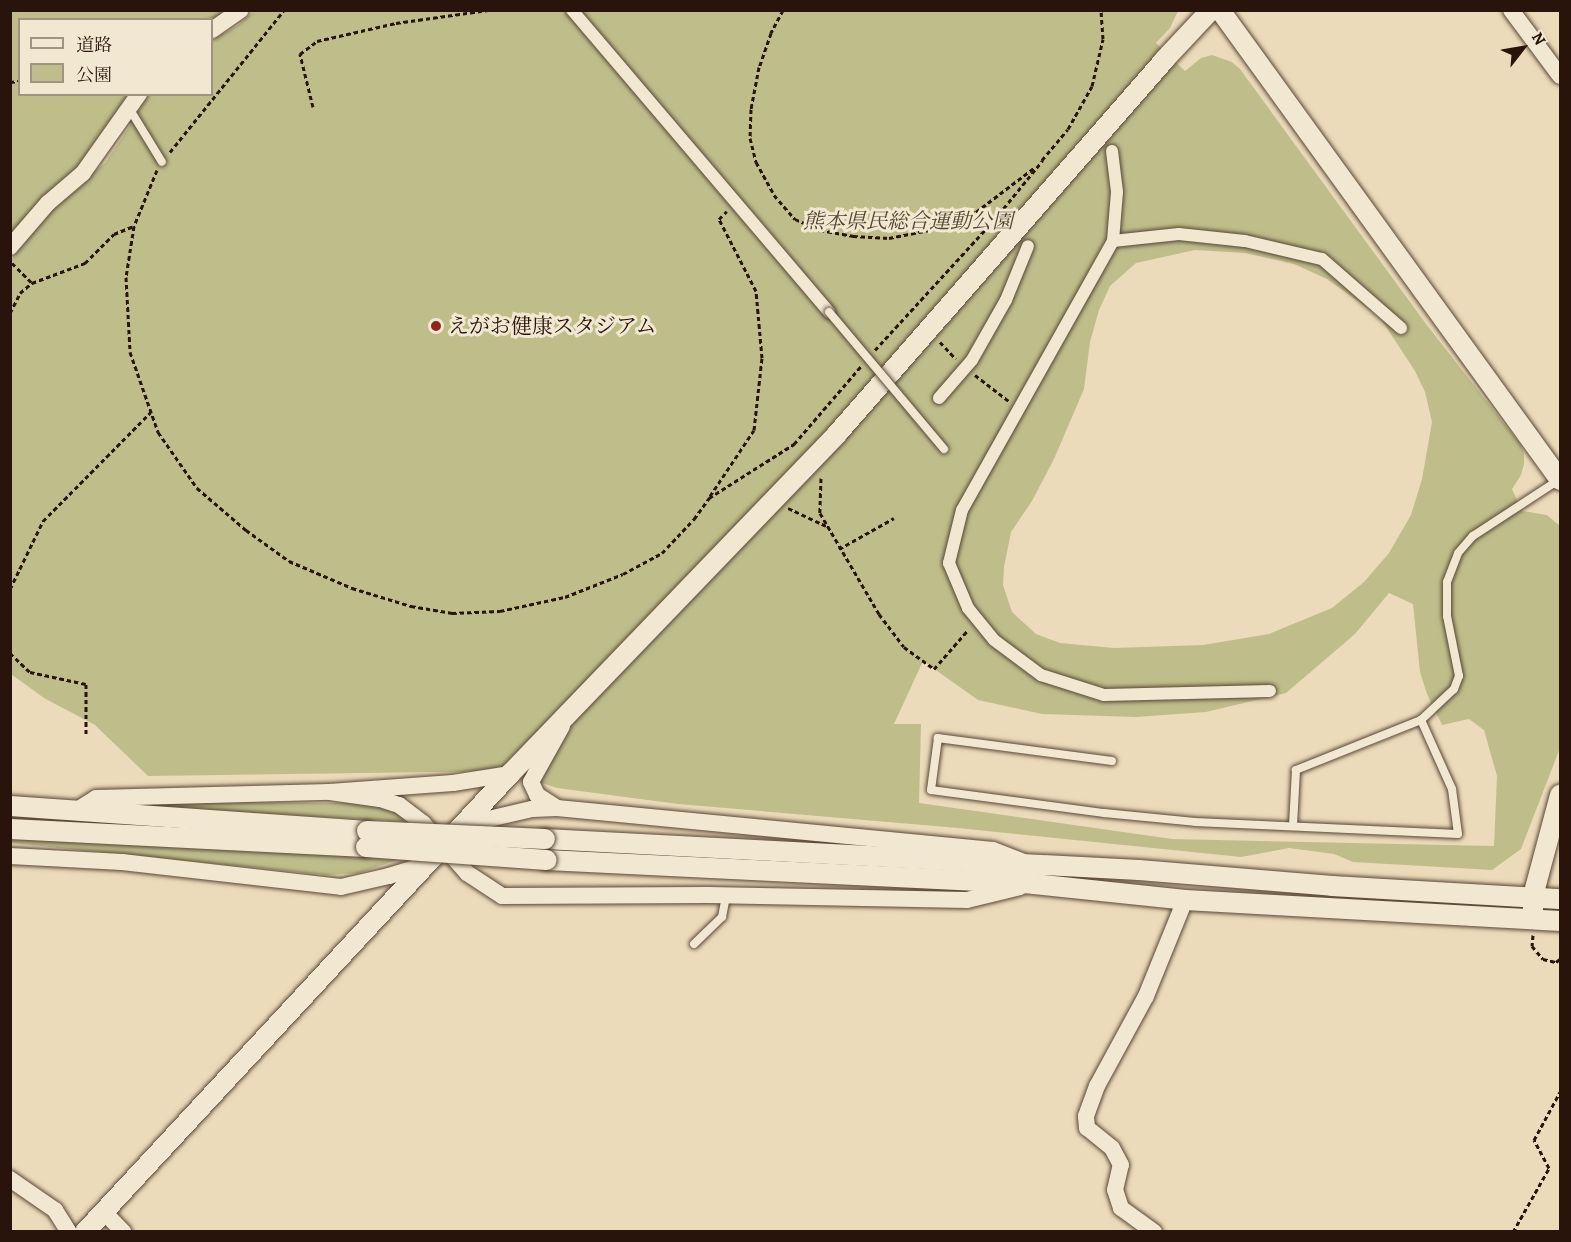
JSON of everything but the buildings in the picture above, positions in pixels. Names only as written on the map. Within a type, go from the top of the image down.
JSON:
[{"type":"street","points":[[213,29],[241,10]]},
{"type":"street","points":[[572,10],[829,312]]},
{"type":"street","points":[[86,1232],[510,774],[837,434],[1164,60],[1211,10]]},
{"type":"street","points":[[1220,10],[1560,480]]},
{"type":"street","points":[[1512,10],[1560,76]]},
{"type":"street","points":[[10,247],[48,203],[83,173],[134,101]]},
{"type":"street","points":[[1112,151],[1117,192],[1113,241],[962,510],[949,563],[968,609],[994,640],[1041,675],[1104,695],[1270,691]]},
{"type":"street","points":[[1113,241],[1179,234],[1245,241],[1322,259],[1401,328]]},
{"type":"street","points":[[939,398],[965,368],[1006,300],[1028,246]]},
{"type":"street","points":[[557,808],[537,795],[531,782],[568,715]]},
{"type":"street","points":[[77,810],[96,798],[330,792],[453,783],[510,774]]},
{"type":"street","points":[[330,792],[380,799],[399,805],[423,823],[467,873],[502,896],[726,896],[967,900],[1033,874]]},
{"type":"street","points":[[10,806],[77,810],[366,839],[547,860],[1033,874],[1139,870],[1332,886],[1560,899]]},
{"type":"street","points":[[1533,918],[1533,896],[1559,806]]},
{"type":"street","points":[[463,825],[531,809],[557,808],[993,850],[1033,874]]},
{"type":"street","points":[[10,829],[366,839],[545,839],[1033,874],[1185,900],[1560,921]]},
{"type":"street","points":[[10,856],[122,862],[341,886],[389,876],[429,863]]},
{"type":"street","points":[[1154,1232],[1120,1208],[1115,1190],[1121,1165],[1112,1148],[1087,1128],[1086,1116],[1097,1086],[1146,996],[1185,900]]},
{"type":"street","points":[[10,1179],[55,1210],[69,1232]]},
{"type":"street","points":[[104,1212],[123,1232]]},
{"type":"lane","points":[[134,101],[162,162]]},
{"type":"lane","points":[[829,312],[944,449]]},
{"type":"lane","points":[[1293,826],[1296,770],[1421,720],[1454,689],[1459,676],[1447,616],[1447,582],[1458,553],[1473,536],[1560,480]]},
{"type":"lane","points":[[1112,761],[938,738],[931,790],[1127,815],[1458,834],[1452,789],[1421,720]]},
{"type":"lane","points":[[694,944],[722,917],[726,896]]},
{"type":"path","points":[[284,10],[152,177],[135,226],[126,277],[130,352],[158,432],[197,488],[246,530],[289,561],[352,588],[411,606],[452,613],[500,611],[565,597],[623,574],[662,553],[694,519],[754,430],[762,358],[756,291],[719,219],[735,203]]},
{"type":"path","points":[[313,107],[300,54],[317,41],[396,23],[488,10]]},
{"type":"path","points":[[783,10],[771,33],[759,67],[751,109],[750,138],[756,162],[774,195],[795,219],[820,231],[853,236],[889,238],[929,230],[976,212],[1009,189],[1043,160]]},
{"type":"path","points":[[870,356],[994,220],[1068,129],[1092,86],[1103,39],[1101,10]]},
{"type":"path","points":[[10,313],[20,293],[32,284],[85,263],[114,234],[135,226]]},
{"type":"path","points":[[10,261],[32,284]]},
{"type":"path","points":[[940,342],[965,368],[1019,408]]},
{"type":"path","points":[[709,498],[794,444],[862,364]]},
{"type":"path","points":[[11,588],[43,521],[152,412]]},
{"type":"path","points":[[821,478],[820,513],[879,614],[904,647],[934,669],[968,630]]},
{"type":"path","points":[[786,507],[827,527]]},
{"type":"path","points":[[839,549],[894,518]]},
{"type":"path","points":[[10,653],[30,672],[86,684],[86,734]]},
{"type":"path","points":[[1533,918],[1532,946],[1543,959],[1556,962],[1560,959]]},
{"type":"path","points":[[1513,1232],[1549,1168],[1534,1140],[1560,1092]]},
{"type":"green space","points":[[11,11],[230,11],[213,22],[213,18],[18,18],[18,96],[127,96],[78,167],[46,195],[11,235]]},
{"type":"green space","name":"熊本県民総合運動公園","points":[[254,11],[1178,11],[1170,28],[1156,43],[1185,71],[1201,58],[1212,55],[1232,62],[1240,69],[1426,324],[1520,444],[1524,454],[1524,464],[1521,475],[1512,489],[1522,511],[1547,515],[1560,526],[1560,748],[1521,849],[1492,870],[1353,862],[1334,854],[1289,848],[1241,857],[958,828],[678,804],[557,788],[508,771],[148,776],[95,725],[44,698],[11,674],[11,260],[53,206],[105,163],[132,123],[146,96],[213,96],[213,39],[237,26]],"holes":[[[1195,250],[1245,253],[1294,264],[1327,279],[1379,316],[1415,371],[1425,392],[1432,422],[1422,479],[1411,515],[1389,553],[1364,582],[1332,608],[1269,634],[1203,645],[1114,648],[1060,643],[1036,634],[1012,612],[1003,585],[1011,532],[1032,501],[1054,459],[1084,389],[1090,342],[1099,310],[1110,286],[1136,263]],[[1389,593],[1413,604],[1420,672],[1427,694],[1442,725],[1469,719],[1484,730],[1497,776],[1494,846],[1172,839],[919,803],[921,724],[894,724],[923,661],[978,700],[1042,714],[1136,717],[1206,712],[1286,693],[1355,634]]]},
{"type":"green space","points":[[112,802],[353,803],[392,807],[414,822],[137,807]]},
{"type":"green space","points":[[10,816],[417,839],[42,821],[11,819]]},
{"type":"green space","points":[[10,837],[400,859],[359,873],[327,875],[11,843]]},
{"type":"place","name":"えがお健康スタジアム","points":[[436,326]]}]
